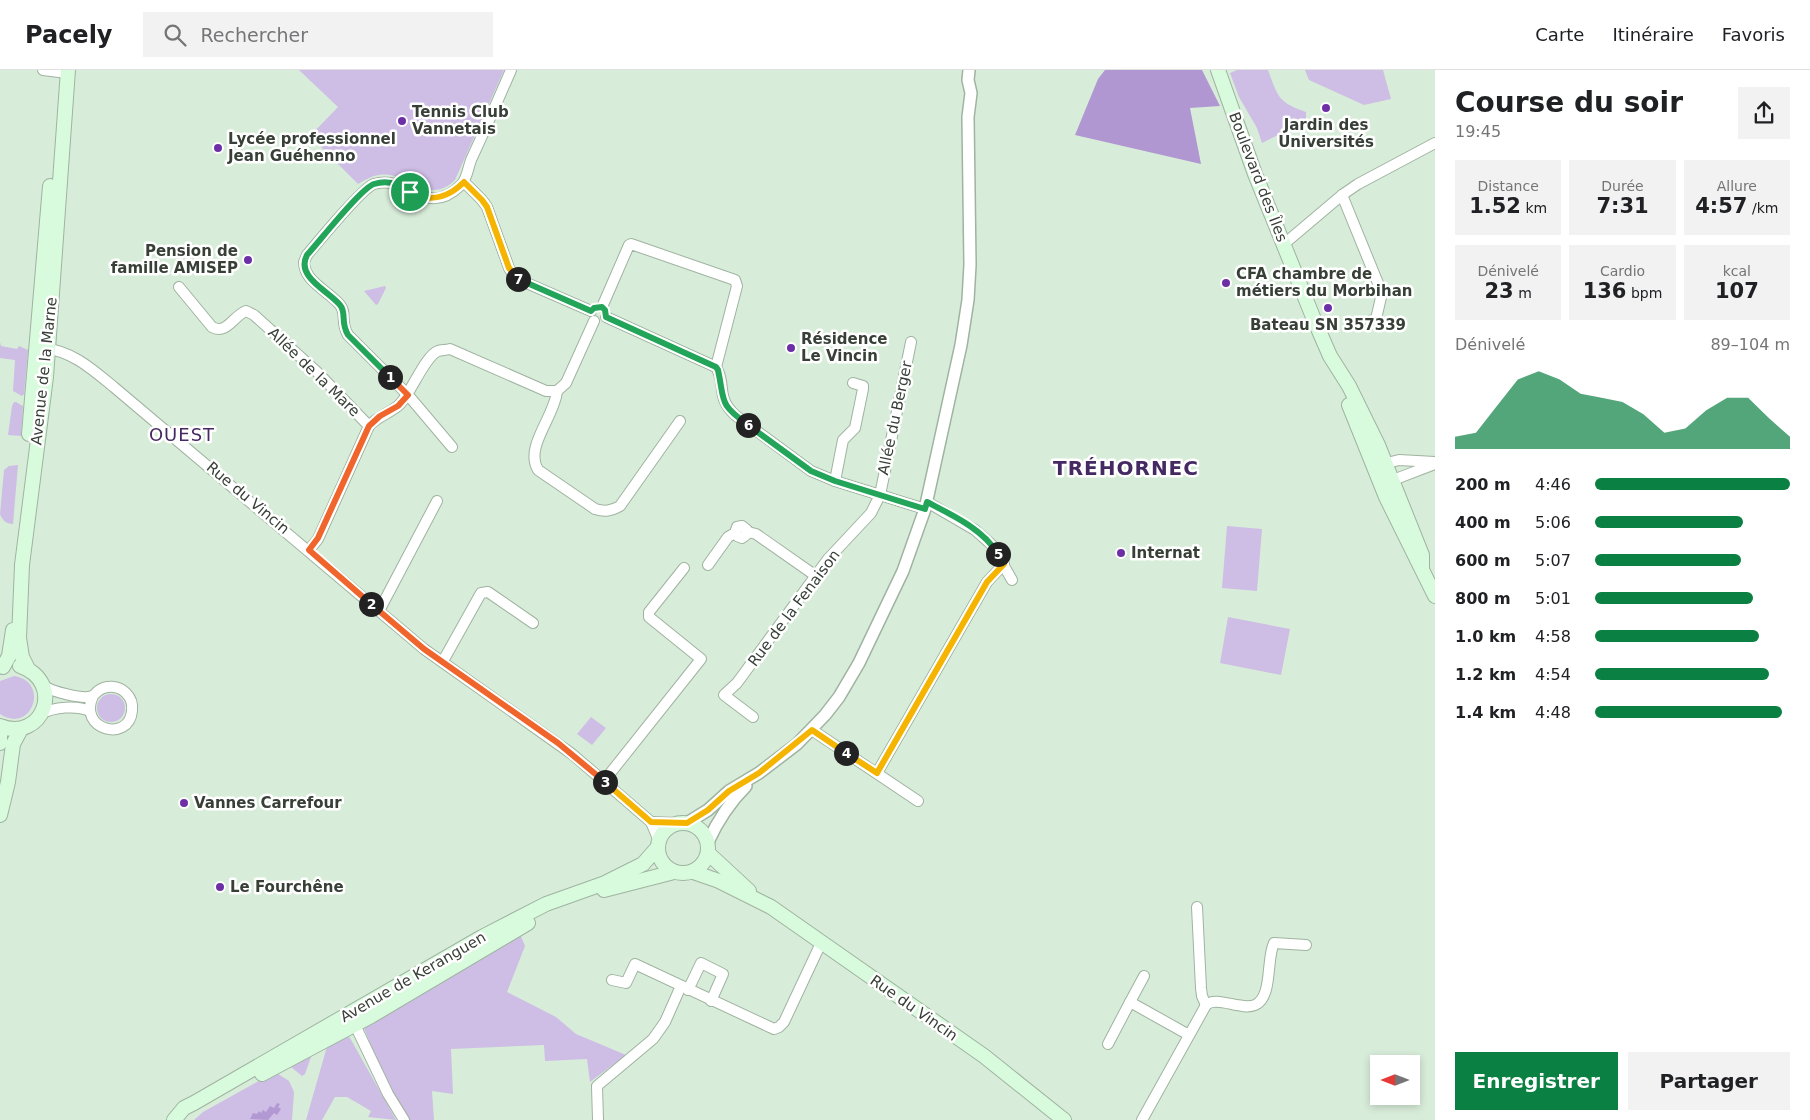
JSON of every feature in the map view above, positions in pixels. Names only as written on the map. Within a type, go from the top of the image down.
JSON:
[{"type":"main road","name":"Boulevard des Îles","points":[[1210,70],[1220,91],[1228,101]]},
{"type":"main road","name":"Boulevard des Îles","points":[[1218,70],[1255,174],[1334,364],[1345,396],[1379,470],[1410,547],[1422,567],[1435,596]]},
{"type":"main road","name":"Avenue de la Marne","points":[[28,669],[22,658],[19,638],[22,564],[43,348],[64,71]]},
{"type":"main road","name":"Avenue de la Marne","points":[[2,668],[8,656],[12,639],[20,532],[43,348]]},
{"type":"main road","name":"Boulevard des Îles","points":[[1379,470],[1393,480],[1422,555],[1422,567]]},
{"type":"main road","points":[[0,726],[13,729],[21,728],[36,721],[45,705],[46,695],[44,686],[38,676],[28,669],[20,666],[2,668]]},
{"type":"main road","points":[[0,815],[8,782],[13,744],[21,728]]},
{"type":"main road","points":[[0,735],[0,743]]},
{"type":"main road","points":[[683,823],[700,830],[708,848],[705,861],[700,867],[693,872],[680,873],[674,872],[662,862],[659,844],[665,830],[683,823]]},
{"type":"main road","name":"Avenue de Keranguen","points":[[174,1120],[184,1108],[482,937],[546,904],[605,883],[642,864],[659,844]]},
{"type":"main road","name":"Rue du Vincin","points":[[708,848],[760,902]]},
{"type":"main road","name":"Avenue de Keranguen","points":[[184,1120],[196,1108],[355,1024],[487,946],[558,907],[572,900],[606,889],[674,872]]},
{"type":"main road","name":"Rue du Vincin","points":[[693,872],[719,881],[771,908],[984,1056],[1064,1120]]},
{"type":"street","points":[[43,70],[64,71]]},
{"type":"street","points":[[452,447],[408,395],[348,335],[344,327],[344,312],[340,305],[307,274],[304,262],[307,255],[363,191],[372,184],[395,183],[417,196],[437,198],[449,194],[464,182],[511,70]]},
{"type":"street","points":[[708,848],[718,819],[734,798],[759,773],[812,730],[839,697],[859,663],[903,571],[926,506],[961,345],[968,300],[970,265],[968,116],[963,93],[968,75]]},
{"type":"street","points":[[1284,244],[1342,195],[1358,184],[1435,143]]},
{"type":"street","points":[[464,182],[487,207],[509,268],[516,278],[591,311]]},
{"type":"street","points":[[1342,195],[1382,293],[1376,319],[1370,322]]},
{"type":"street","points":[[594,322],[603,321],[604,312],[631,244],[735,280],[737,286],[716,367],[725,405],[735,415],[801,465],[835,481],[880,495],[926,506],[975,530],[992,545],[1012,580]]},
{"type":"street","name":"Allée de la Mare","points":[[180,287],[212,327],[216,329],[226,328],[241,312],[246,311],[254,315],[317,372],[369,426],[318,538],[309,550]]},
{"type":"street","points":[[591,311],[594,308],[604,312],[716,367]]},
{"type":"street","points":[[591,311],[591,319],[594,322]]},
{"type":"street","points":[[369,426],[380,416],[398,406],[408,395],[430,357],[439,351],[450,349],[546,391],[557,391],[566,383],[594,322]]},
{"type":"street","name":"Allée du Berger","points":[[880,495],[911,342]]},
{"type":"street","name":"Rue du Vincin","points":[[43,348],[69,354],[79,359],[309,550],[424,649],[558,743],[651,822],[659,844]]},
{"type":"street","points":[[835,481],[843,440],[855,428],[863,390],[862,386],[853,383]]},
{"type":"street","points":[[557,391],[556,400],[535,449],[535,464],[538,470],[587,504],[603,511],[612,510],[620,506],[680,421]]},
{"type":"street","points":[[1379,470],[1399,460],[1435,463]]},
{"type":"street","points":[[1393,480],[1435,463]]},
{"type":"street","name":"Rue de la Fenaison","points":[[753,717],[722,693],[737,683],[828,558],[871,514],[880,495]]},
{"type":"street","points":[[379,610],[438,501]]},
{"type":"street","points":[[708,564],[728,537],[735,533],[742,538],[748,532],[756,534],[816,576]]},
{"type":"street","points":[[877,773],[987,582],[1004,564]]},
{"type":"street","points":[[604,781],[701,660],[649,617],[649,612],[684,568]]},
{"type":"street","points":[[443,661],[481,593],[488,592],[533,623]]},
{"type":"street","points":[[44,686],[49,690],[57,692],[93,696]]},
{"type":"street","points":[[41,714],[55,708],[84,709],[90,712],[96,724],[108,730],[121,727],[127,723],[132,713],[131,701],[128,695],[120,688],[106,687],[96,692],[93,696],[90,712]]},
{"type":"street","points":[[812,730],[918,801]]},
{"type":"street","points":[[651,822],[683,823],[708,810],[729,791],[759,773]]},
{"type":"street","points":[[1197,907],[1201,988],[1206,1005]]},
{"type":"street","points":[[1142,1120],[1206,1005],[1213,1001],[1249,1007],[1259,1003],[1266,994],[1274,942],[1306,945]]},
{"type":"street","points":[[612,980],[626,983],[635,964],[767,1027],[774,1028],[779,1027],[784,1022],[821,943]]},
{"type":"street","points":[[598,1120],[597,1086],[653,1039],[700,963],[724,974],[712,1001]]},
{"type":"street","points":[[1108,1044],[1144,976]]},
{"type":"street","points":[[1130,1002],[1189,1035]]},
{"type":"street","points":[[355,1024],[388,1094],[404,1120]]},
{"type":"shaded area","name":"Tennis Club Vannetais","points":[[299,70],[504,70],[455,180],[445,187],[435,190],[426,189],[399,177],[389,175],[373,176],[358,184],[310,136],[338,107]]},
{"type":"shaded area","points":[[1105,70],[1202,70],[1220,106],[1190,108],[1201,164],[1075,135],[1098,79]]},
{"type":"shaded area","points":[[1237,70],[1268,70],[1277,93],[1290,105],[1306,112],[1306,121],[1262,143],[1257,128],[1239,97],[1230,73]]},
{"type":"shaded area","points":[[1305,70],[1383,70],[1391,99],[1364,105],[1309,80]]},
{"type":"shaded area","points":[[385,286],[386,288],[376,305],[364,291]]},
{"type":"shaded area","points":[[0,342],[1,346],[17,349],[19,346],[28,350],[24,394],[22,396],[13,391],[15,360],[0,358]]},
{"type":"shaded area","points":[[14,402],[23,406],[21,436],[8,435]]},
{"type":"shaded area","points":[[18,465],[13,524],[11,524],[5,521],[0,514],[4,470],[9,466]]},
{"type":"shaded area","points":[[1227,526],[1262,529],[1257,591],[1222,588]]},
{"type":"shaded area","points":[[1228,617],[1290,629],[1281,675],[1220,663]]},
{"type":"shaded area","points":[[14,676],[25,680],[32,687],[34,696],[28,713],[20,718],[11,719],[0,714],[0,681]]},
{"type":"shaded area","points":[[111,694],[121,698],[125,708],[121,718],[111,722],[101,718],[97,708],[101,698]]},
{"type":"shaded area","points":[[591,717],[606,728],[592,745],[577,734]]},
{"type":"shaded area","points":[[520,934],[525,946],[507,992],[556,1017],[576,1034],[626,1055],[590,1082],[587,1059],[545,1061],[544,1045],[451,1049],[453,1094],[432,1091],[434,1120],[409,1120],[388,1088],[364,1028]]},
{"type":"shaded area","points":[[346,1036],[350,1038],[396,1120],[368,1117],[371,1111],[347,1097],[335,1097],[322,1120],[306,1120],[326,1050],[330,1043]]},
{"type":"shaded area","points":[[309,1055],[311,1057],[305,1074],[302,1076],[291,1065]]},
{"type":"shaded area","points":[[275,1072],[289,1081],[294,1092],[292,1120],[194,1120],[203,1112]]},
{"type":"shaded area","points":[[277,1103],[280,1104],[278,1107],[281,1109],[277,1115],[274,1113],[268,1120],[250,1119],[253,1113],[257,1114],[259,1111],[261,1113],[263,1110],[266,1112],[270,1106],[274,1108]]},
{"type":"place","name":"Jardin des Universités","points":[[1326,108]]},
{"type":"place","name":"Tennis Club Vannetais","points":[[402,121]]},
{"type":"place","name":"Lycée professionnel Jean Guéhenno","points":[[218,148]]},
{"type":"place","name":"Pension de famille AMISEP","points":[[248,260]]},
{"type":"place","name":"CFA chambre de métiers du Morbihan","points":[[1226,283]]},
{"type":"place","name":"Bateau SN 357339","points":[[1328,308]]},
{"type":"place","name":"Résidence Le Vincin","points":[[791,348]]},
{"type":"place","name":"Internat","points":[[1121,553]]},
{"type":"place","name":"Vannes Carrefour","points":[[184,803]]},
{"type":"place","name":"Le Fourchêne","points":[[220,887]]},
{"type":"district","name":"OUEST","points":[[182,434]]},
{"type":"district","name":"TRÉHORNEC","points":[[1126,468]]},
{"type":"route","points":[[464,182],[487,207],[509,268],[516,278],[591,311],[598,306],[602,307],[605,310],[606,317],[716,367],[725,405],[735,415],[811,471],[835,481],[925,509],[927,502],[975,530],[992,545],[1004,564],[987,582],[877,773],[812,730],[759,773],[729,791],[696,818],[687,823],[679,824],[651,822],[558,743],[424,649],[309,550],[318,538],[369,426],[380,416],[398,406],[408,395],[348,335],[344,327],[344,312],[340,305],[307,274],[304,262],[307,255],[363,191],[372,184],[395,183],[410,192],[422,197],[444,197],[464,182]]}]
